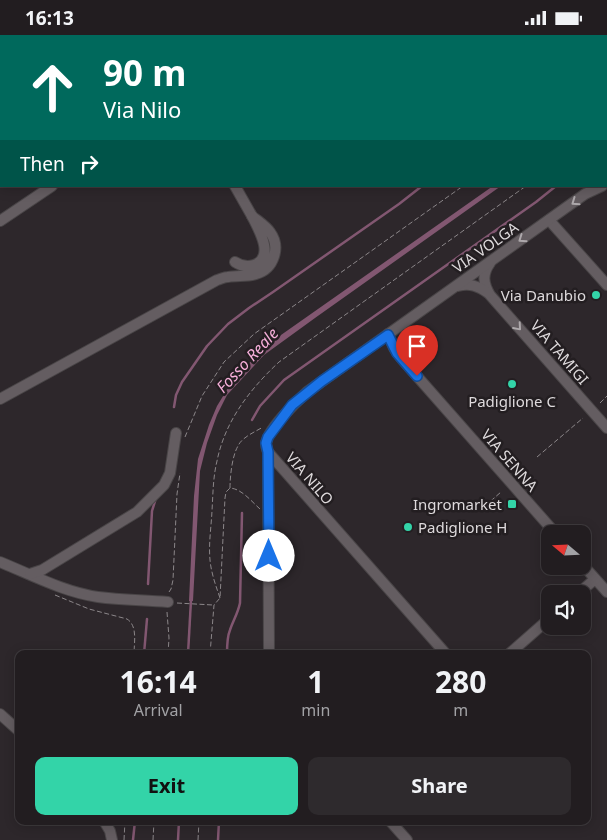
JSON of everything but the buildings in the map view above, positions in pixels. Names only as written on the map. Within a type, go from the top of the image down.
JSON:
[{"type":"street","points":[[0,221],[51,187]]},
{"type":"street","points":[[236,187],[264,241],[263,257],[258,263],[251,266],[240,265],[236,261]]},
{"type":"street","name":"VIA VOLGA","points":[[388,335],[549,220],[600,187]]},
{"type":"street","points":[[0,399],[217,280],[258,274],[265,270],[273,259],[276,244],[270,232],[252,216]]},
{"type":"street","points":[[549,220],[607,285]]},
{"type":"street","points":[[490,295],[485,286],[484,276],[488,266],[494,259]]},
{"type":"street","name":"VIA TAMIGI","points":[[454,287],[471,284],[490,295],[607,428]]},
{"type":"street","name":"VIA NILO","points":[[388,335],[314,387],[292,405],[268,437],[266,443],[268,452],[442,650]]},
{"type":"street","name":"VIA SENNA","points":[[388,335],[401,358],[548,525]]},
{"type":"street","points":[[30,574],[42,570],[137,512],[164,485],[170,473],[176,433]]},
{"type":"street","points":[[268,452],[269,650]]},
{"type":"street","points":[[0,562],[55,585],[98,597],[166,602]]},
{"type":"street","points":[[591,574],[607,592]]},
{"type":"street","points":[[588,585],[595,579]]},
{"type":"street","points":[[514,650],[541,626]]},
{"type":"street","points":[[0,714],[15,727]]},
{"type":"street","points":[[106,825],[112,840]]},
{"type":"street","points":[[394,825],[407,840]]},
{"type":"path","points":[[183,441],[202,396],[224,362],[254,333],[461,187]]},
{"type":"path","points":[[220,598],[212,571],[210,549],[214,484],[217,461],[223,440],[242,403],[254,387],[279,363],[525,187]]},
{"type":"path","points":[[600,403],[607,396]]},
{"type":"path","points":[[538,457],[583,418]]},
{"type":"path","points":[[210,650],[214,605],[220,598],[224,498],[230,488],[232,467],[238,445],[246,436],[262,428]]},
{"type":"path","points":[[168,650],[170,638],[166,596],[171,589],[173,580],[180,467]]},
{"type":"path","points":[[230,488],[241,492],[269,517]]},
{"type":"path","points":[[485,506],[501,492]]},
{"type":"path","points":[[54,595],[89,609],[127,619],[134,626],[134,650]]},
{"type":"path","points":[[166,602],[214,605]]},
{"type":"path","points":[[124,840],[125,825]]},
{"type":"path","points":[[154,825],[154,840]]},
{"type":"path","points":[[198,840],[199,825]]},
{"type":"shaded area","points":[[492,187],[500,187],[264,355],[227,395],[217,415],[207,443],[200,471],[193,601],[189,601],[194,496],[198,459],[209,425],[217,406],[228,388],[248,364],[281,335]]},
{"type":"waterway","points":[[174,407],[176,395],[182,382],[207,346],[228,324],[421,187]]},
{"type":"waterway","points":[[252,420],[260,406],[284,380],[555,187]]},
{"type":"waterway","points":[[148,584],[152,511],[156,498]]},
{"type":"waterway","points":[[227,650],[228,636],[240,603],[242,513]]},
{"type":"waterway","name":"Fosso Reale","points":[[188,650],[191,600]]},
{"type":"waterway","points":[[144,650],[147,619]]},
{"type":"waterway","points":[[133,840],[135,825]]},
{"type":"waterway","name":"Fosso Reale","points":[[178,840],[179,825]]},
{"type":"waterway","points":[[218,840],[219,825]]},
{"type":"place","name":"Via Danubio","points":[[596,295]]},
{"type":"place","name":"Padiglione C","points":[[512,384]]},
{"type":"place","name":"Ingromarket","points":[[512,504]]},
{"type":"place","name":"Padiglione H","points":[[408,527]]},
{"type":"route","points":[[269,556],[268,452],[266,443],[271,433],[292,405],[338,369],[388,335],[397,353],[417,376]]}]
